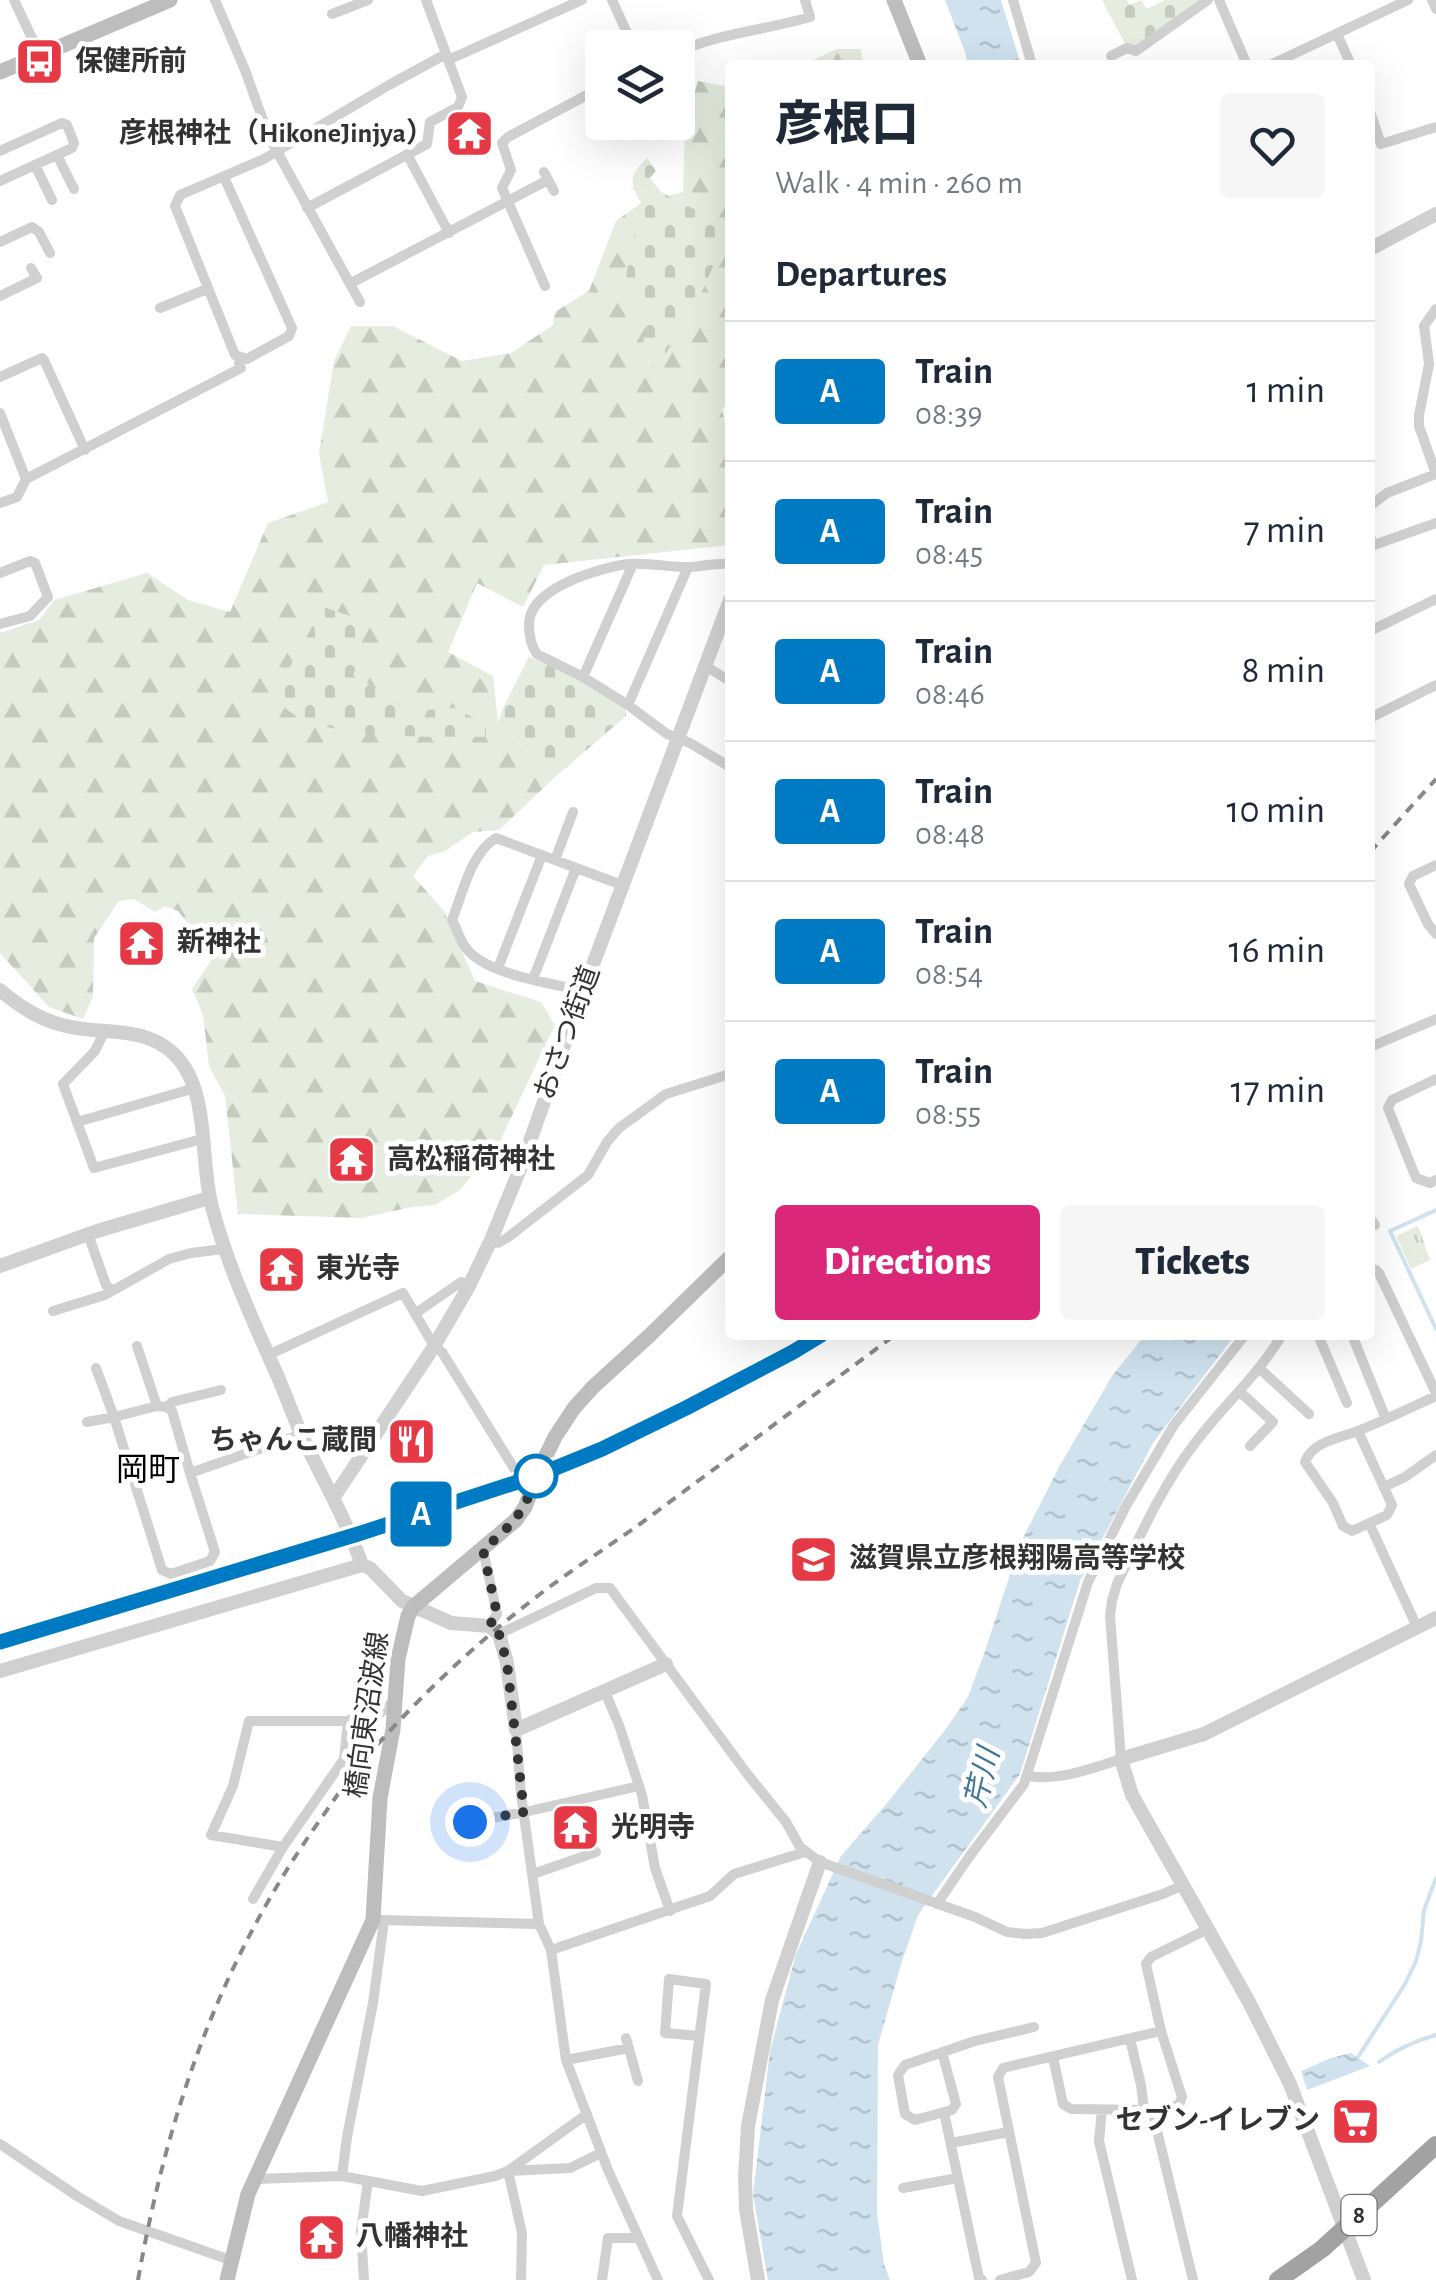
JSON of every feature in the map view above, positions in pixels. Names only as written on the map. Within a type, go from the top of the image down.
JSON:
[{"type":"highway","name":"8","points":[[1278,2280],[1322,2249],[1436,2145]]},
{"type":"main road","points":[[0,72],[170,0]]},
{"type":"main road","points":[[894,0],[918,60]]},
{"type":"main road","name":"橋向東沼波線","points":[[228,2280],[248,2194],[378,1920],[380,1798],[393,1728],[398,1659],[408,1616],[413,1607],[516,1520],[547,1453],[574,1408],[725,1262]]},
{"type":"street","points":[[14,0],[40,55]]},
{"type":"street","points":[[215,0],[268,137],[360,302]]},
{"type":"street","points":[[332,14],[368,0]]},
{"type":"street","points":[[307,208],[427,144],[430,122],[461,103],[426,0]]},
{"type":"street","points":[[224,177],[292,328],[289,336],[248,358],[236,355],[207,289],[175,206],[180,195],[276,151],[447,57],[582,0]]},
{"type":"street","points":[[612,0],[626,30]]},
{"type":"street","points":[[695,46],[733,33],[810,17],[805,0]]},
{"type":"street","points":[[1013,0],[1031,60]]},
{"type":"street","points":[[1111,56],[1127,48],[1134,52],[1208,0]]},
{"type":"street","points":[[1219,0],[1245,60]]},
{"type":"street","points":[[1281,60],[1408,0]]},
{"type":"street","points":[[1432,0],[1436,9]]},
{"type":"street","points":[[1337,34],[1348,60]]},
{"type":"street","points":[[545,286],[502,188],[511,170],[502,143],[585,95]]},
{"type":"street","points":[[0,152],[62,123],[67,125],[74,143],[72,148],[0,182]]},
{"type":"street","points":[[1376,146],[1436,127]]},
{"type":"street","points":[[407,154],[448,233]]},
{"type":"street","points":[[57,155],[74,188]]},
{"type":"street","points":[[35,165],[52,200]]},
{"type":"street","points":[[348,281],[353,282],[448,233],[546,176],[554,192]]},
{"type":"street","points":[[1375,246],[1436,214]]},
{"type":"street","points":[[0,242],[32,227],[40,232],[50,253]]},
{"type":"street","points":[[0,296],[37,278],[31,268]]},
{"type":"street","points":[[160,308],[207,289]]},
{"type":"street","points":[[1375,502],[1387,493],[1436,474],[1421,435],[1419,414],[1429,364],[1424,326],[1436,308]]},
{"type":"street","points":[[0,502],[17,497],[26,479],[241,368],[241,357]]},
{"type":"street","points":[[0,377],[42,358],[85,450]]},
{"type":"street","points":[[0,413],[26,479]]},
{"type":"street","points":[[1375,545],[1436,523]]},
{"type":"street","points":[[0,573],[30,561],[35,563],[48,596],[30,616],[0,624]]},
{"type":"street","points":[[584,678],[633,564]]},
{"type":"street","points":[[725,564],[688,568],[633,564],[589,573],[556,588],[533,609],[529,622],[532,648],[538,654],[628,704],[667,734],[725,763]]},
{"type":"street","points":[[628,704],[688,568]]},
{"type":"street","points":[[1375,629],[1436,599]]},
{"type":"street","name":"おさつ街道","points":[[334,1498],[434,1346],[491,1240],[725,613]]},
{"type":"street","points":[[705,666],[725,678]]},
{"type":"street","points":[[1375,716],[1436,686]]},
{"type":"street","points":[[555,860],[573,812]]},
{"type":"street","points":[[582,991],[483,964],[468,951],[452,920],[484,846],[496,838],[622,884]]},
{"type":"street","points":[[498,968],[542,855]]},
{"type":"street","points":[[1436,866],[1413,876],[1409,884],[1436,934]]},
{"type":"street","points":[[533,979],[576,868]]},
{"type":"street","points":[[0,990],[27,1011],[52,1022],[130,1033],[156,1041],[182,1062],[195,1088],[209,1198],[223,1248],[362,1565]]},
{"type":"street","points":[[1375,1045],[1436,1019]]},
{"type":"street","points":[[105,1030],[95,1051],[63,1084],[94,1168],[202,1139]]},
{"type":"street","points":[[491,1240],[498,1243],[507,1238],[588,1175],[619,1128],[666,1094],[725,1076]]},
{"type":"street","points":[[1436,1078],[1392,1100],[1388,1108],[1416,1178],[1436,1180]]},
{"type":"street","points":[[77,1122],[195,1088]]},
{"type":"street","points":[[0,1266],[88,1234],[209,1198]]},
{"type":"street","points":[[88,1234],[106,1285],[112,1290]]},
{"type":"street","points":[[54,1311],[104,1295],[168,1260],[223,1248]]},
{"type":"street","points":[[1358,1430],[1392,1505],[1387,1515],[1352,1531],[1343,1526],[1305,1462],[1309,1452],[1436,1394],[1375,1271]]},
{"type":"street","points":[[416,1313],[460,1282],[469,1286]]},
{"type":"street","points":[[268,1355],[403,1293],[434,1346],[442,1352],[516,1470],[522,1473]]},
{"type":"street","points":[[933,1903],[1028,1776],[1100,1554],[1174,1425],[1241,1340]]},
{"type":"street","points":[[1279,1340],[1196,1441],[1164,1488],[1112,1600],[1120,1759],[1132,1795],[1250,2002],[1296,2097],[1364,2280]]},
{"type":"street","points":[[1320,1340],[1347,1403]]},
{"type":"street","points":[[1354,1340],[1386,1419]]},
{"type":"street","points":[[96,1368],[162,1570],[171,1574],[210,1560],[215,1552],[172,1412],[162,1406],[137,1346]]},
{"type":"street","points":[[1259,1368],[1309,1414]]},
{"type":"street","points":[[87,1422],[221,1390]]},
{"type":"street","points":[[1239,1391],[1272,1422],[1250,1446]]},
{"type":"street","points":[[190,1472],[302,1434]]},
{"type":"street","points":[[1384,1487],[1436,1455]]},
{"type":"street","points":[[1369,1524],[1417,1627]]},
{"type":"street","points":[[483,1550],[497,1614],[494,1630],[507,1663],[540,1924],[551,1950],[566,2060],[658,2280]]},
{"type":"street","points":[[0,1671],[362,1565],[370,1568],[402,1602],[451,1623],[494,1630],[604,1586],[610,1588],[786,1822],[796,1841],[805,1852],[826,1864],[975,1916],[1007,1932],[1025,1934],[1042,1933],[1183,1885]]},
{"type":"street","points":[[1028,1776],[1070,1775],[1204,1734],[1436,1618]]},
{"type":"street","points":[[516,1730],[666,1664]]},
{"type":"street","points":[[606,1692],[638,1786],[655,1868],[670,1910]]},
{"type":"street","points":[[283,1847],[212,1835],[233,1786],[248,1721],[348,1721],[359,1714],[378,1715],[394,1701]]},
{"type":"street","points":[[253,1899],[283,1847],[344,1759],[348,1721]]},
{"type":"street","points":[[456,1820],[470,1822],[524,1812],[638,1786]]},
{"type":"street","points":[[533,1874],[596,1852]]},
{"type":"street","points":[[551,1950],[710,1896],[734,1874],[805,1852]]},
{"type":"street","points":[[758,2280],[746,2209],[748,2126],[772,2000],[826,1864]]},
{"type":"street","points":[[342,2176],[373,2003],[378,1920],[540,1924]]},
{"type":"street","points":[[1053,2057],[1063,2104],[1071,2110],[1175,2107],[1182,2097],[1161,2031],[1146,1964],[1152,1956],[1208,1929]]},
{"type":"street","points":[[700,2036],[665,2033],[669,1979],[706,1984],[700,2036],[676,2216],[710,2280]]},
{"type":"street","points":[[942,2052],[956,2104],[952,2110],[915,2120],[905,2114],[898,2075],[904,2065],[942,2052],[975,2041],[1034,2027]]},
{"type":"street","points":[[1000,2280],[1029,2272],[1036,2263],[998,2077],[1003,2068],[1161,2031]]},
{"type":"street","points":[[1130,2038],[1194,2280]]},
{"type":"street","points":[[566,2060],[628,2043],[638,2081]]},
{"type":"street","points":[[1102,2110],[1099,2140],[1132,2280]]},
{"type":"street","points":[[944,2112],[978,2278],[982,2280]]},
{"type":"street","points":[[256,2179],[342,2176],[422,2191],[508,2171],[587,2114]]},
{"type":"street","points":[[951,2142],[1009,2132]]},
{"type":"street","points":[[0,2144],[119,2221],[233,2261]]},
{"type":"street","points":[[508,2171],[570,2168],[602,2153]]},
{"type":"street","points":[[508,2171],[522,2232],[520,2280]]},
{"type":"street","points":[[903,2188],[958,2178]]},
{"type":"street","points":[[364,2280],[361,2231],[368,2181]]},
{"type":"street","points":[[602,2280],[608,2238],[639,2238]]},
{"type":"green space","points":[[1102,0],[1127,0],[1130,5],[1141,0],[1147,9],[1165,0],[1206,0],[1135,50],[1125,44]]},
{"type":"green space","points":[[837,49],[861,49],[862,60],[813,60]]},
{"type":"green space","points":[[698,81],[725,86],[725,546],[544,565],[523,607],[477,583],[448,652],[493,676],[498,723],[555,777],[499,830],[473,832],[445,851],[428,856],[413,876],[444,911],[475,981],[541,1002],[555,1025],[499,1143],[460,1190],[435,1205],[361,1218],[238,1214],[225,1096],[209,1066],[203,1015],[192,989],[214,956],[178,911],[165,906],[155,912],[134,899],[119,901],[94,938],[93,997],[83,1019],[49,1007],[0,953],[0,633],[39,620],[54,600],[147,573],[188,600],[230,612],[268,523],[328,502],[319,453],[334,361],[351,326],[393,326],[462,361],[511,353],[553,325],[555,312],[589,291],[616,221],[641,203],[683,192],[685,140],[695,140]]},
{"type":"green space","points":[[647,158],[656,171],[650,178],[661,192],[725,225],[725,239],[697,303],[656,369],[638,355],[647,331],[626,276],[641,203],[634,189],[637,170]]},
{"type":"green space","points":[[323,607],[366,621],[353,675],[396,700],[399,706],[425,715],[428,710],[454,708],[486,724],[486,737],[350,731],[301,718],[283,706],[276,692]]},
{"type":"green space","points":[[529,657],[582,679],[625,708],[626,716],[555,777],[498,723]]},
{"type":"green space","points":[[1418,1226],[1430,1260],[1411,1269],[1396,1236]]},
{"type":"water","points":[[945,0],[1001,0],[1019,60],[967,60]]},
{"type":"water","name":"芹川","points":[[1141,1340],[1231,1340],[1153,1443],[1080,1581],[1020,1774],[918,1915],[878,2045],[877,2213],[890,2280],[768,2280],[753,2195],[770,2051],[796,1954],[841,1856],[888,1802],[968,1697],[1020,1544],[1112,1376]]},
{"type":"water","points":[[1351,2053],[1370,2066],[1307,2090],[1301,2071]]},
{"type":"waterway","points":[[1436,1210],[1390,1231],[1436,1329]]},
{"type":"waterway","points":[[1358,2057],[1416,1961],[1424,1910],[1436,1878]]},
{"type":"waterway","points":[[1379,2062],[1436,2035]]},
{"type":"railway","points":[[1375,846],[1436,779]]},
{"type":"railway","points":[[0,1649],[521,1489],[680,1419],[825,1340]]},
{"type":"railway","points":[[138,2280],[150,2217],[182,2097],[226,1983],[285,1873],[356,1769],[428,1691],[513,1616],[888,1340]]},
{"type":"train","name":"A","points":[[0,1642],[536,1476],[686,1408],[813,1340]]},
{"type":"place","name":"保健所前","points":[[40,62]]},
{"type":"place","name":"彦根神社（HikoneJinjya）","points":[[469,134]]},
{"type":"place","name":"新神社","points":[[142,943]]},
{"type":"place","name":"高松稲荷神社","points":[[352,1160]]},
{"type":"place","name":"東光寺","points":[[281,1269]]},
{"type":"place","name":"ちゃんこ蔵間","points":[[412,1441]]},
{"type":"place","name":"滋賀県立彦根翔陽高等学校","points":[[814,1559]]},
{"type":"place","name":"光明寺","points":[[576,1828]]},
{"type":"place","name":"セブン-イレブン","points":[[1355,2121]]},
{"type":"place","name":"八幡神社","points":[[321,2237]]},
{"type":"district","name":"岡町","points":[[148,1470]]},
{"type":"route","points":[[470,1822],[524,1812],[507,1663],[499,1634],[489,1626],[497,1614],[483,1550],[516,1520],[536,1476]]}]
